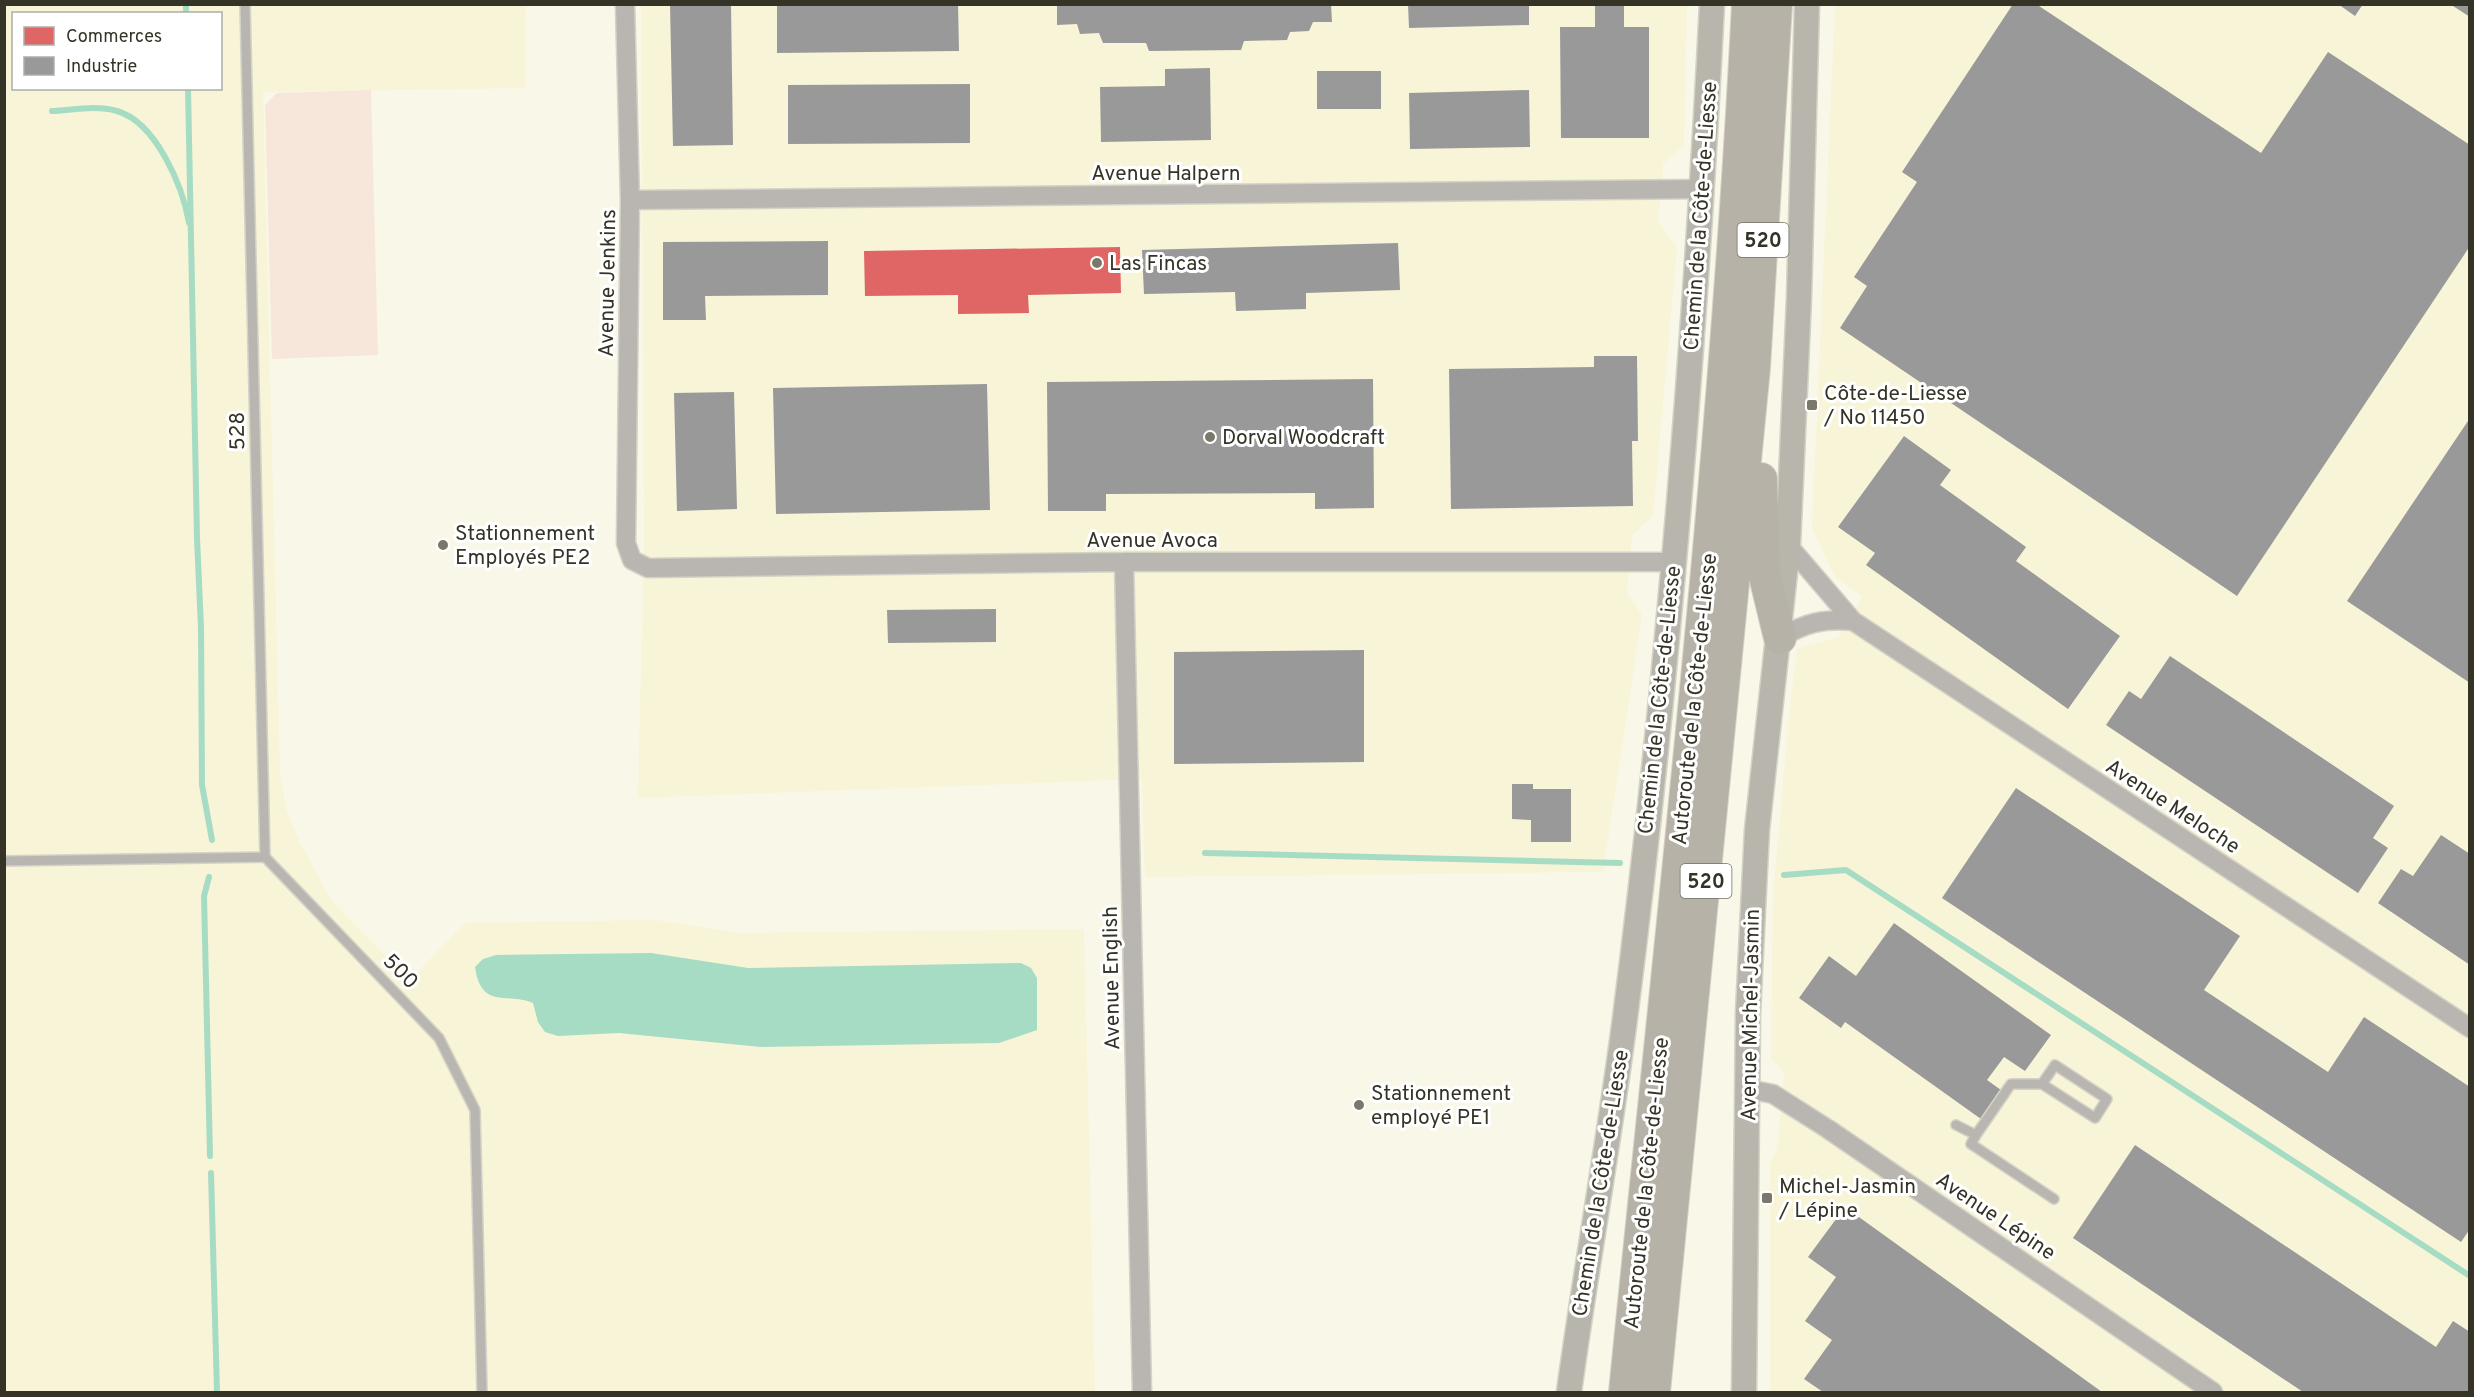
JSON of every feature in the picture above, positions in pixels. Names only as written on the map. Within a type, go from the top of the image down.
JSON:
[{"type":"highway","name":"Autoroute de la Côte-de-Liesse","points":[[1625,1392],[1718,451],[1740,175],[1748,4]]},
{"type":"highway","name":"Autoroute de la Côte-de-Liesse","points":[[1654,1392],[1755,368],[1776,4]]},
{"type":"highway","points":[[1755,368],[1764,572],[1780,638]]},
{"type":"highway","points":[[1605,1392],[1647,1168]]},
{"type":"main road","name":"Chemin de la Côte-de-Liesse","points":[[1569,1392],[1625,1016],[1673,562],[1703,189],[1712,4]]},
{"type":"main road","points":[[1780,638],[1788,545],[1799,298],[1807,4]]},
{"type":"main road","name":"Avenue Michel-Jasmin","points":[[1744,1392],[1748,1013],[1755,860],[1780,638]]},
{"type":"street","name":"Avenue Jenkins","points":[[625,4],[630,200],[626,543],[632,560]]},
{"type":"street","name":"Avenue Halpern","points":[[630,200],[1703,189]]},
{"type":"street","name":"Avenue Meloche","points":[[1788,545],[1853,621],[2469,1028]]},
{"type":"street","name":"Avenue Avoca","points":[[632,560],[648,568],[1124,562],[1673,562]]},
{"type":"street","name":"Avenue English","points":[[1124,562],[1142,1392]]},
{"type":"street","points":[[1780,638],[1815,621],[1827,619],[1853,621]]},
{"type":"street","name":"Avenue Lépine","points":[[1748,1089],[1773,1094],[1828,1129],[2213,1392]]},
{"type":"lane","name":"528","points":[[245,4],[265,857]]},
{"type":"lane","points":[[4,861],[265,857]]},
{"type":"lane","name":"500","points":[[265,857],[439,1038],[475,1110],[482,1392]]},
{"type":"lane","points":[[2042,1084],[2055,1065],[2107,1099],[2095,1118],[2042,1084],[2011,1084],[1971,1144],[2054,1199]]},
{"type":"lane","points":[[1956,1125],[1976,1135]]},
{"type":"shaded area","points":[[5,5],[526,5],[525,88],[263,92],[280,774],[286,808],[299,841],[332,901],[410,980],[465,923],[656,920],[739,933],[1084,929],[1095,1392],[5,1392]]},
{"type":"shaded area","points":[[641,5],[1687,5],[1684,145],[1663,164],[1658,222],[1677,247],[1653,515],[1632,535],[1627,593],[1642,615],[1603,872],[1145,877],[1142,779],[638,798],[644,546]]},
{"type":"shaded area","points":[[1835,5],[2469,5],[2469,1392],[1770,1392],[1770,1162],[1777,1150],[1784,1073],[1771,1058],[1773,897],[1790,706],[1797,649],[1838,637],[1863,597],[1835,577],[1812,529]]},
{"type":"shaded area","points":[[371,90],[378,355],[272,359],[265,105],[277,93]]},
{"type":"shaded area","points":[[651,953],[748,968],[1021,963],[1031,968],[1037,978],[1037,1030],[999,1043],[761,1047],[619,1033],[558,1036],[545,1032],[538,1022],[533,1003],[489,994],[478,980],[475,967],[483,959],[496,955]]},
{"type":"building: Commerces","points":[[1120,247],[1121,293],[1028,295],[1029,313],[958,314],[958,295],[865,296],[864,251]]},
{"type":"building: Industrie","points":[[670,4],[731,4],[733,145],[673,146]]},
{"type":"building: Industrie","points":[[777,4],[958,4],[959,51],[777,53]]},
{"type":"building: Industrie","points":[[1057,4],[1331,4],[1332,22],[1313,22],[1309,31],[1290,32],[1287,40],[1244,41],[1241,50],[1149,51],[1146,43],[1103,43],[1099,33],[1080,34],[1077,24],[1057,25]]},
{"type":"building: Industrie","points":[[1408,4],[1529,4],[1529,25],[1409,28]]},
{"type":"building: Industrie","points":[[2013,4],[2036,4],[2261,153],[2328,52],[2470,145],[2470,246],[2237,596],[1840,328],[1867,286],[1854,277],[1917,182],[1902,172]]},
{"type":"building: Industrie","points":[[2338,4],[2363,4],[2355,16]]},
{"type":"building: Industrie","points":[[2454,4],[2470,4],[2470,17],[2453,6]]},
{"type":"building: Industrie","points":[[1624,5],[1624,27],[1649,27],[1649,138],[1561,138],[1560,27],[1595,27],[1595,6]]},
{"type":"building: Industrie","points":[[1210,68],[1211,140],[1101,142],[1100,87],[1165,86],[1165,69]]},
{"type":"building: Industrie","points":[[1317,71],[1381,71],[1381,109],[1317,109]]},
{"type":"building: Industrie","points":[[970,84],[970,143],[788,144],[788,85]]},
{"type":"building: Industrie","points":[[1529,90],[1530,147],[1410,149],[1409,93]]},
{"type":"building: Industrie","points":[[828,241],[828,295],[705,296],[706,320],[663,320],[663,242]]},
{"type":"building: Industrie","points":[[1398,243],[1400,290],[1306,293],[1306,309],[1236,311],[1235,292],[1144,294],[1142,250]]},
{"type":"building: Industrie","points":[[1594,356],[1637,356],[1638,441],[1632,441],[1633,506],[1451,509],[1449,369],[1594,367]]},
{"type":"building: Industrie","name":"Dorval Woodcraft","points":[[1373,379],[1374,508],[1315,509],[1315,493],[1106,494],[1106,511],[1048,511],[1047,382]]},
{"type":"building: Industrie","points":[[987,384],[990,510],[776,514],[773,388]]},
{"type":"building: Industrie","points":[[734,392],[737,509],[677,511],[674,393]]},
{"type":"building: Industrie","points":[[2470,418],[2468,574],[2470,683],[2347,601]]},
{"type":"building: Industrie","points":[[1904,436],[1951,470],[1940,485],[2026,547],[2016,561],[2120,636],[2068,709],[1866,565],[1875,553],[1838,527]]},
{"type":"building: Industrie","points":[[996,609],[996,642],[888,643],[887,610]]},
{"type":"building: Industrie","points":[[1364,650],[1364,762],[1174,764],[1174,652]]},
{"type":"building: Industrie","points":[[2170,656],[2394,806],[2373,838],[2388,848],[2358,893],[2106,725],[2129,691],[2141,699]]},
{"type":"building: Industrie","points":[[1512,784],[1533,784],[1533,789],[1571,789],[1571,842],[1531,842],[1531,820],[1512,819]]},
{"type":"building: Industrie","points":[[2016,788],[2240,936],[2204,990],[2328,1072],[2364,1017],[2470,1087],[2470,1229],[2461,1242],[1942,898]]},
{"type":"building: Industrie","points":[[2441,835],[2470,854],[2470,965],[2378,903],[2401,869],[2413,876]]},
{"type":"building: Industrie","points":[[1894,923],[2051,1035],[2025,1071],[2004,1057],[1987,1080],[2001,1090],[1981,1119],[1845,1022],[1841,1028],[1799,998],[1829,956],[1856,976]]},
{"type":"building: Industrie","points":[[2135,1145],[2436,1347],[2453,1321],[2470,1332],[2470,1392],[2303,1392],[2073,1238]]},
{"type":"building: Industrie","points":[[1845,1207],[2102,1392],[1823,1392],[1804,1379],[1832,1340],[1805,1321],[1836,1277],[1808,1257]]},
{"type":"waterway","points":[[186,4],[186,12]]},
{"type":"waterway","points":[[188,90],[197,538],[201,628],[202,785],[212,840]]},
{"type":"waterway","points":[[52,111],[101,108],[131,117],[144,128],[165,158],[181,192],[189,223]]},
{"type":"waterway","points":[[1205,853],[1620,863]]},
{"type":"waterway","points":[[1784,875],[1846,870],[2470,1276]]},
{"type":"waterway","points":[[209,877],[204,896],[210,1156]]},
{"type":"waterway","points":[[211,1173],[217,1392]]},
{"type":"place","name":"Las Fincas","points":[[1097,263]]},
{"type":"place","name":"Côte-de-Liesse / No 11450","points":[[1812,405]]},
{"type":"place","name":"Dorval Woodcraft","points":[[1210,437]]},
{"type":"place","name":"Stationnement Employés PE2","points":[[443,545]]},
{"type":"place","name":"Stationnement employé PE1","points":[[1359,1105]]},
{"type":"place","name":"Michel-Jasmin / Lépine","points":[[1767,1198]]}]
